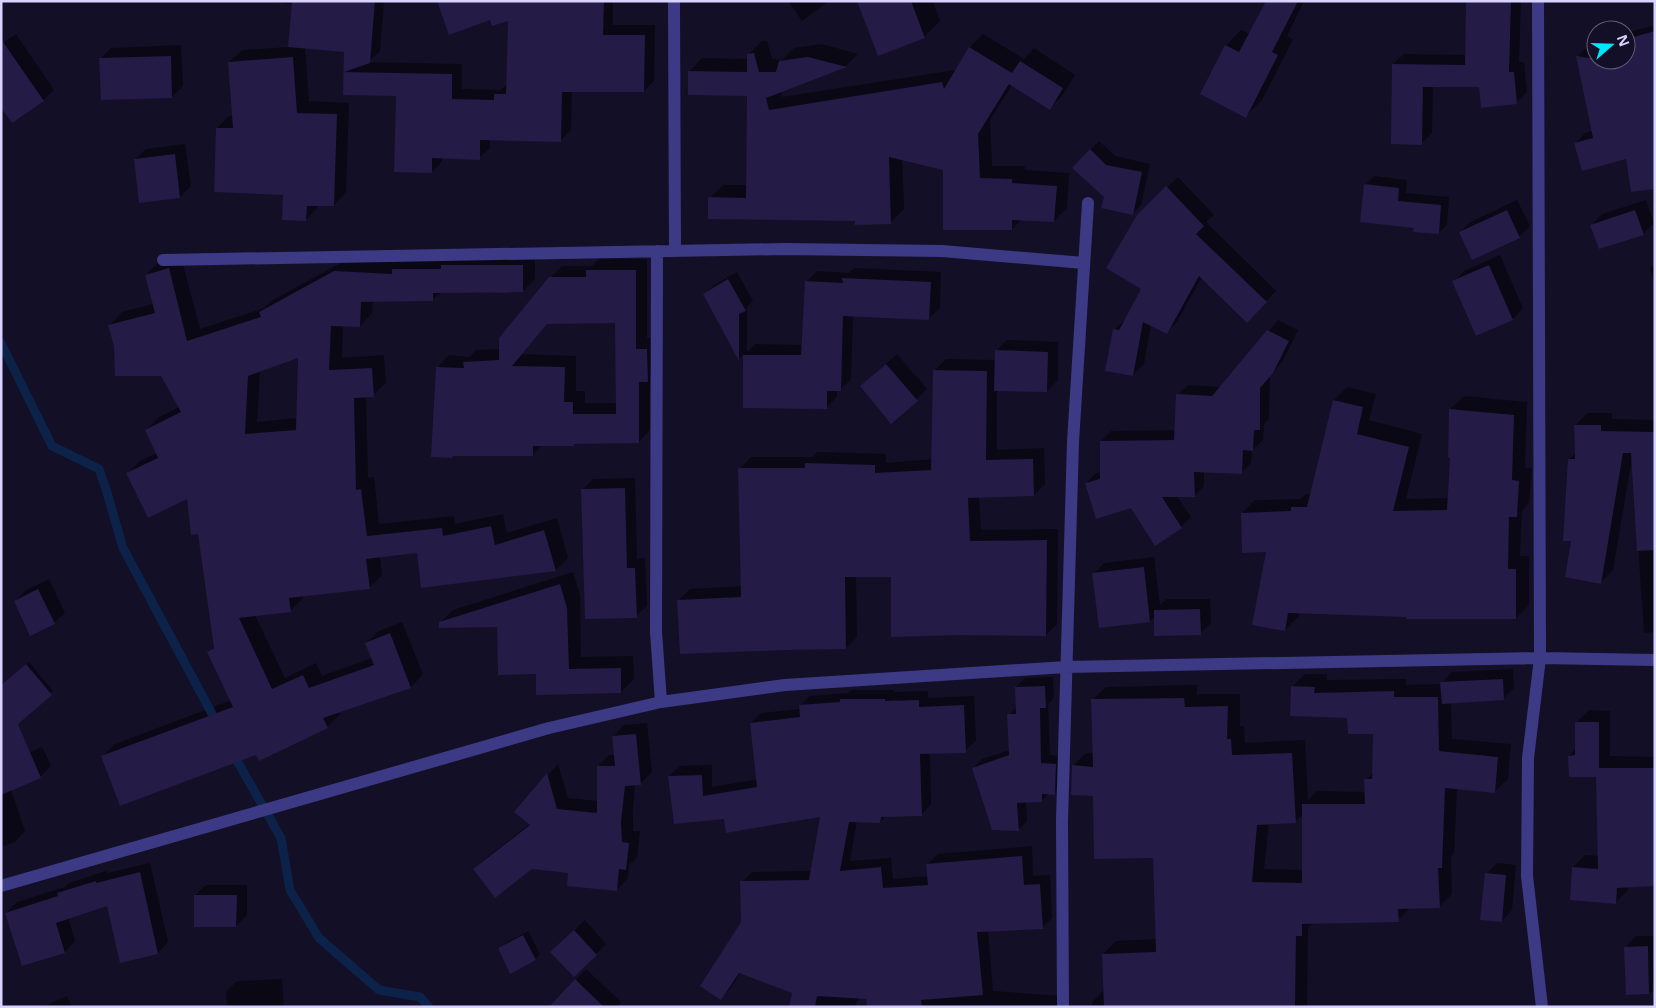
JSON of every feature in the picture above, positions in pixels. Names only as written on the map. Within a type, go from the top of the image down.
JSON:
[{"type":"street","points":[[674,1],[675,251]]},
{"type":"street","points":[[1538,1],[1540,658],[1528,758],[1527,876],[1542,1007]]},
{"type":"street","points":[[1063,1007],[1062,821],[1066,667],[1073,442],[1088,203]]},
{"type":"street","points":[[163,260],[785,249],[942,251],[1084,264]]},
{"type":"street","points":[[657,251],[656,622],[661,702]]},
{"type":"street","points":[[1,886],[549,728],[661,702],[785,685],[1066,667],[1540,658],[1655,660]]},
{"type":"building","points":[[292,1],[375,1],[370,63],[344,72],[452,74],[452,99],[494,100],[494,94],[506,94],[508,21],[492,26],[490,20],[449,35],[437,1],[604,1],[603,35],[645,35],[644,92],[562,92],[561,142],[480,140],[480,160],[432,158],[432,173],[394,172],[396,96],[343,95],[344,52],[288,47]]},
{"type":"building","points":[[857,1],[911,1],[925,38],[878,56]]},
{"type":"building","points":[[1266,1],[1298,1],[1272,52],[1278,55],[1246,118],[1200,94],[1225,45],[1239,52]]},
{"type":"building","points":[[1466,1],[1511,1],[1509,72],[1514,72],[1517,104],[1481,108],[1479,87],[1423,87],[1422,145],[1391,144],[1392,64],[1465,65]]},
{"type":"building","points":[[1655,31],[1655,189],[1631,192],[1626,159],[1582,171],[1574,143],[1593,138],[1576,56],[1586,58],[1586,70],[1636,70],[1636,36]]},
{"type":"building","points":[[1,39],[44,101],[12,123],[1,108]]},
{"type":"building","points":[[969,47],[1012,73],[1020,61],[1063,88],[1050,110],[1009,84],[978,134],[980,178],[1012,179],[1012,183],[1057,186],[1054,222],[1012,220],[1012,230],[943,230],[943,170],[889,157],[891,224],[855,225],[855,221],[708,219],[708,197],[746,198],[747,96],[688,95],[688,71],[747,72],[747,54],[754,53],[759,72],[776,72],[779,61],[808,57],[847,67],[766,98],[769,110],[942,82],[944,89]]},
{"type":"building","points":[[171,56],[172,98],[101,100],[99,58]]},
{"type":"building","points":[[293,57],[297,113],[337,114],[334,206],[307,206],[306,221],[282,220],[283,195],[214,192],[216,128],[233,128],[228,62]]},
{"type":"building","points":[[1090,149],[1106,165],[1142,172],[1133,215],[1101,208],[1104,197],[1072,168]]},
{"type":"building","points":[[175,154],[180,198],[139,203],[134,159]]},
{"type":"building","points":[[1364,184],[1399,188],[1398,201],[1441,205],[1439,234],[1413,232],[1414,228],[1360,222]]},
{"type":"building","points":[[1166,186],[1204,226],[1196,234],[1267,302],[1247,323],[1199,276],[1167,334],[1143,322],[1133,376],[1105,371],[1113,329],[1119,330],[1141,289],[1106,268],[1137,215]]},
{"type":"building","points":[[1507,210],[1520,238],[1472,260],[1459,232]]},
{"type":"building","points":[[1635,210],[1644,235],[1599,249],[1590,225]]},
{"type":"building","points":[[441,265],[523,265],[523,292],[433,293],[433,301],[361,302],[360,327],[331,326],[329,370],[372,368],[374,397],[354,398],[356,490],[361,489],[367,536],[442,528],[443,536],[491,526],[495,545],[544,530],[556,571],[421,588],[417,553],[366,559],[370,589],[289,598],[291,612],[239,618],[272,689],[303,675],[309,688],[374,665],[365,643],[390,633],[411,688],[323,718],[328,728],[259,761],[256,755],[120,806],[101,756],[233,707],[207,652],[214,648],[198,534],[191,535],[187,499],[148,518],[126,473],[158,458],[145,430],[181,412],[161,376],[115,376],[114,346],[108,325],[155,313],[145,275],[169,268],[187,341],[261,317],[259,312],[334,271],[392,274],[392,269],[441,269]],"holes":[[[298,358],[296,430],[245,434],[248,376]]]},
{"type":"building","points":[[1489,265],[1513,320],[1476,336],[1452,281]]},
{"type":"building","points":[[586,270],[636,270],[636,349],[647,349],[648,382],[639,382],[639,443],[533,446],[533,456],[431,457],[436,367],[464,368],[463,362],[499,360],[499,338],[549,277],[586,277]],"holes":[[[615,323],[616,414],[573,414],[573,402],[564,402],[565,367],[512,366],[547,324]]]},
{"type":"building","points":[[842,278],[931,282],[929,320],[843,316],[841,391],[827,391],[827,409],[743,408],[743,355],[801,355],[805,281],[843,283]]},
{"type":"building","points":[[728,279],[746,311],[739,314],[739,361],[703,294]]},
{"type":"building","points":[[1267,330],[1289,341],[1273,373],[1260,388],[1260,430],[1254,430],[1253,451],[1243,450],[1242,474],[1194,472],[1195,497],[1162,497],[1182,528],[1155,546],[1131,508],[1096,519],[1085,483],[1100,479],[1100,441],[1174,440],[1176,394],[1212,396]]},
{"type":"building","points":[[995,350],[1048,352],[1047,392],[994,391]]},
{"type":"building","points":[[886,364],[918,401],[891,424],[860,386]]},
{"type":"building","points":[[933,370],[987,371],[986,460],[1033,459],[1034,496],[968,498],[970,541],[1047,540],[1046,636],[961,635],[891,637],[891,577],[845,577],[846,649],[680,654],[677,600],[741,597],[738,468],[805,468],[805,463],[875,465],[875,473],[931,470]]},
{"type":"building","points":[[1333,400],[1363,407],[1357,434],[1409,447],[1393,511],[1447,510],[1450,458],[1448,457],[1449,409],[1514,415],[1512,480],[1519,481],[1517,517],[1509,517],[1508,569],[1516,569],[1516,619],[1406,619],[1406,617],[1288,613],[1285,631],[1252,625],[1266,552],[1242,553],[1241,513],[1291,511],[1291,507],[1307,507]]},
{"type":"building","points":[[1574,425],[1601,425],[1601,431],[1655,432],[1655,550],[1637,551],[1631,453],[1623,453],[1601,584],[1565,577],[1571,541],[1563,541],[1568,459],[1575,459]]},
{"type":"building","points":[[625,488],[627,568],[635,568],[637,618],[585,619],[581,489]]},
{"type":"building","points":[[1144,567],[1150,622],[1099,628],[1092,573]]},
{"type":"building","points":[[560,584],[567,608],[569,669],[621,668],[621,693],[536,695],[536,674],[498,675],[497,627],[439,628],[439,622]]},
{"type":"building","points":[[38,589],[55,624],[30,636],[14,601]]},
{"type":"building","points":[[1200,609],[1201,635],[1154,636],[1154,610]]},
{"type":"building","points":[[26,664],[52,695],[18,724],[41,778],[1,795],[1,685]]},
{"type":"building","points":[[1503,679],[1504,700],[1442,704],[1440,682]]},
{"type":"building","points":[[1045,686],[1046,708],[1040,708],[1041,763],[1056,764],[1055,795],[1042,794],[1042,802],[1017,803],[1019,831],[992,830],[972,768],[1009,755],[1007,714],[1016,714],[1015,687]]},
{"type":"building","points":[[1291,686],[1315,687],[1314,693],[1394,691],[1394,697],[1438,697],[1439,751],[1498,757],[1495,793],[1445,788],[1442,868],[1438,868],[1440,908],[1398,909],[1399,922],[1302,924],[1302,936],[1296,936],[1295,1007],[1104,1007],[1102,954],[1156,952],[1153,858],[1094,859],[1093,796],[1071,795],[1072,765],[1093,767],[1091,699],[1184,698],[1185,707],[1228,706],[1227,739],[1231,739],[1232,755],[1292,753],[1296,823],[1257,825],[1252,882],[1302,883],[1302,804],[1365,804],[1364,779],[1372,779],[1373,734],[1348,734],[1347,718],[1290,716]]},
{"type":"building","points":[[840,699],[919,700],[919,707],[964,705],[966,753],[920,754],[922,816],[881,817],[880,823],[849,822],[840,871],[881,867],[883,888],[928,885],[926,864],[1022,856],[1024,885],[1040,884],[1043,929],[977,932],[983,995],[921,1000],[922,1007],[867,1007],[866,999],[817,996],[815,1007],[789,1007],[792,993],[739,973],[721,1000],[700,986],[741,922],[740,881],[809,880],[820,817],[726,833],[724,819],[674,824],[668,776],[702,775],[703,796],[757,787],[750,723],[800,717],[799,705],[840,702]]},
{"type":"building","points":[[1575,722],[1599,722],[1599,768],[1655,768],[1655,886],[1617,888],[1616,904],[1570,900],[1572,867],[1598,869],[1596,777],[1569,777],[1568,756],[1575,755]]},
{"type":"building","points":[[636,734],[641,785],[625,786],[621,822],[622,842],[629,843],[626,870],[619,869],[617,891],[567,886],[568,873],[532,869],[495,898],[473,869],[530,825],[514,812],[547,773],[557,809],[597,813],[597,766],[615,766],[612,736]]},
{"type":"building","points":[[140,872],[158,954],[120,963],[107,906],[56,923],[65,953],[22,966],[5,913],[58,896],[57,893],[96,881],[96,883]]},
{"type":"building","points":[[1485,873],[1506,875],[1502,922],[1480,920]]},
{"type":"building","points":[[194,895],[237,895],[236,927],[194,927]]},
{"type":"building","points":[[574,930],[597,955],[574,977],[550,952]]},
{"type":"building","points":[[523,935],[536,960],[510,974],[498,948]]},
{"type":"building","points":[[1648,946],[1649,994],[1626,995],[1624,947]]},
{"type":"building","points":[[575,979],[604,1007],[549,1007]]},
{"type":"waterway","points":[[1,343],[52,446],[99,469],[123,548],[218,725]]},
{"type":"waterway","points":[[232,752],[281,838],[290,890],[319,938],[379,990],[420,997],[429,1007]]}]
